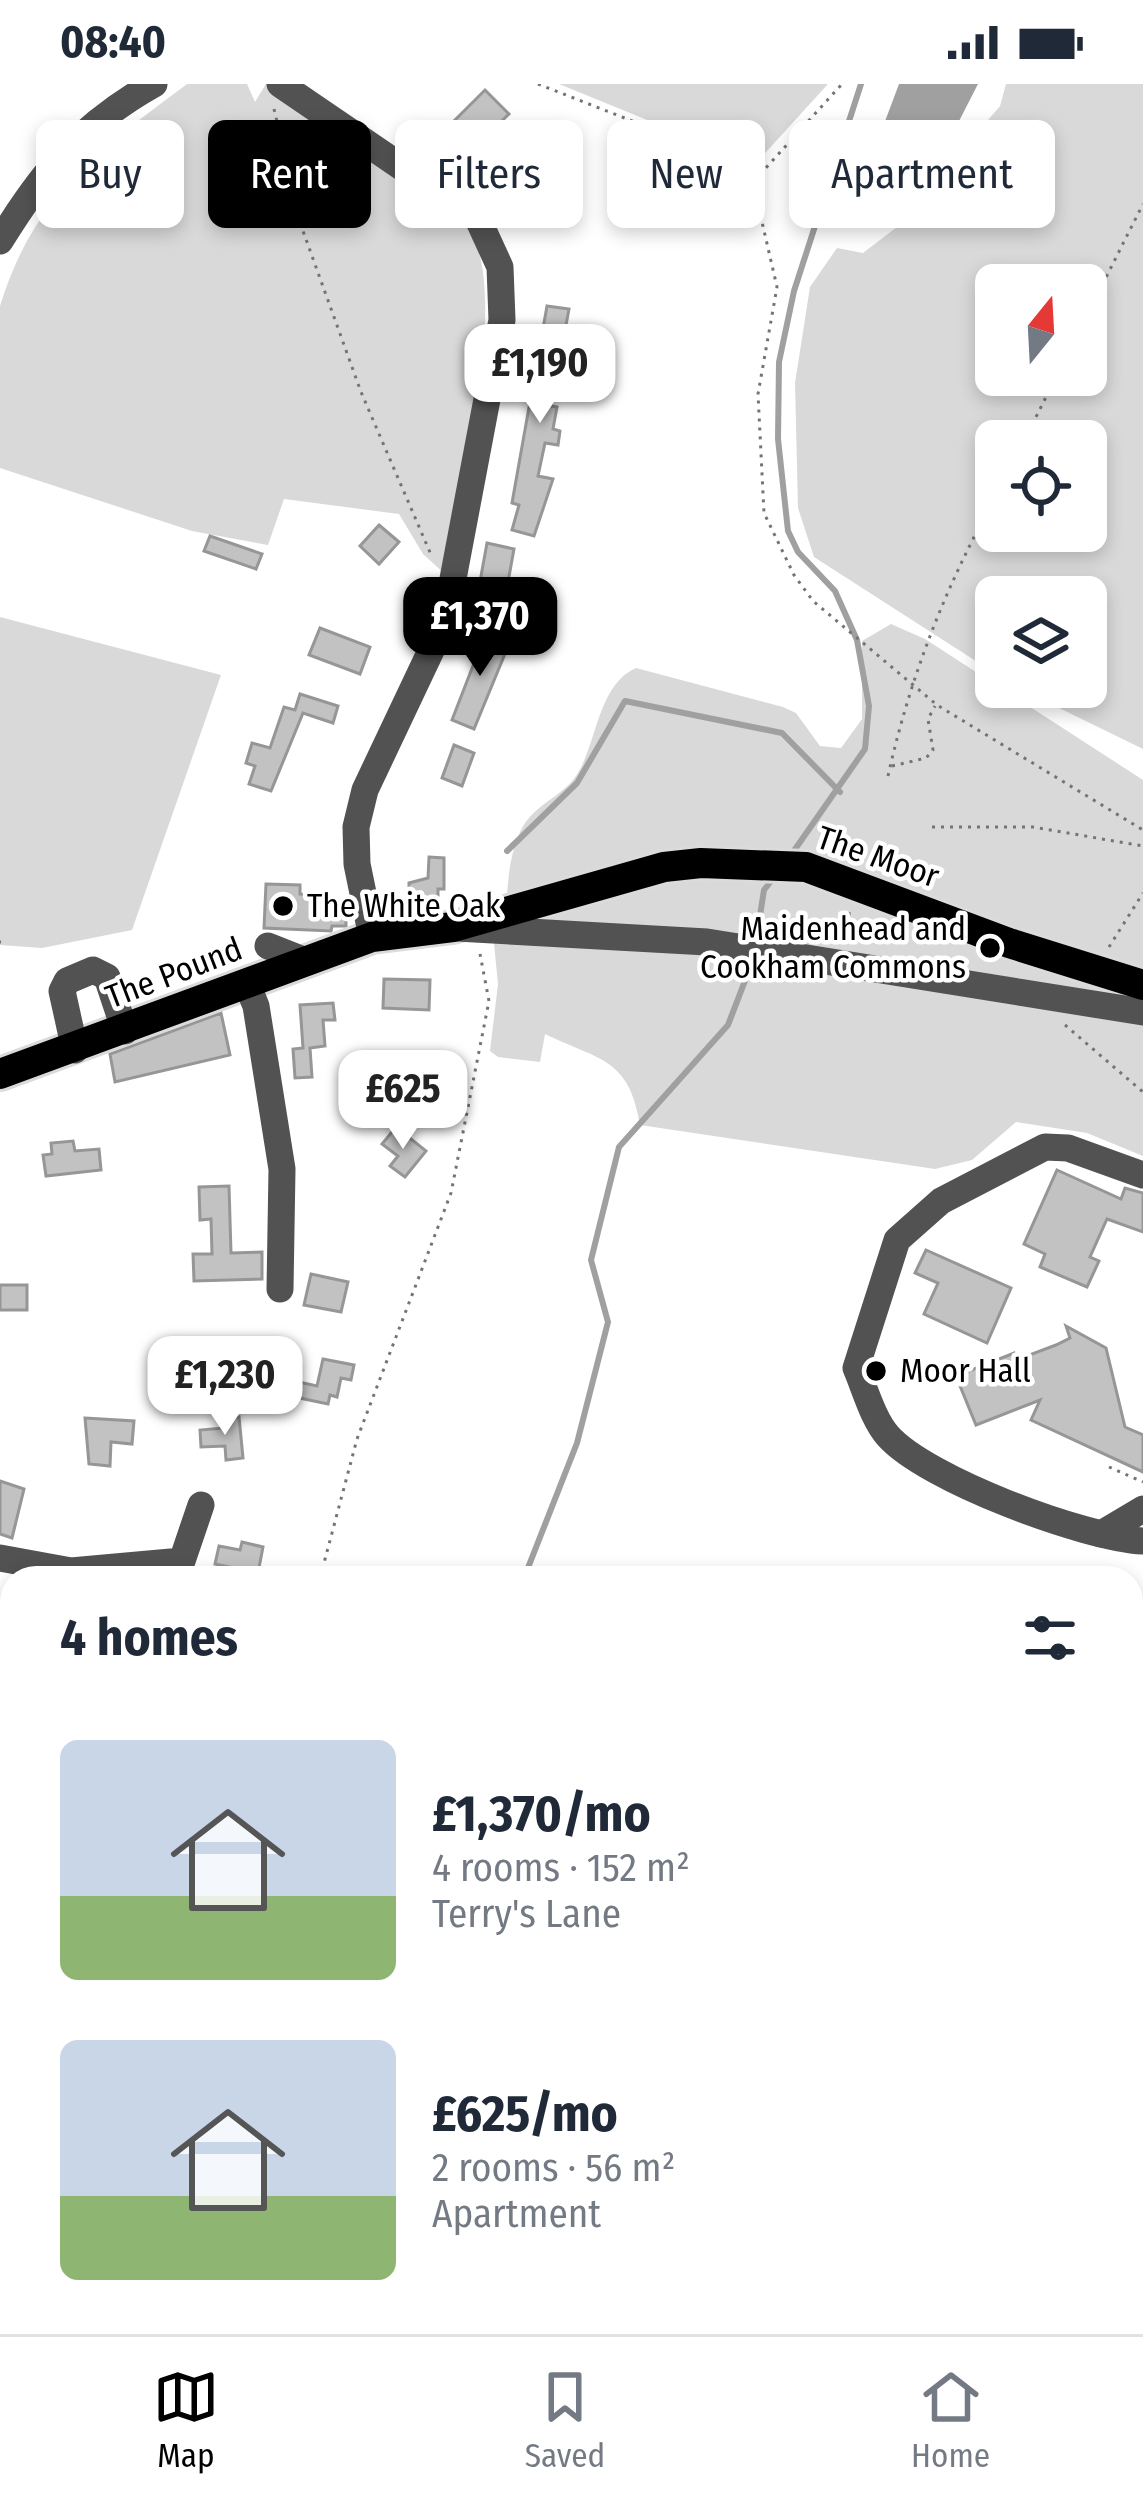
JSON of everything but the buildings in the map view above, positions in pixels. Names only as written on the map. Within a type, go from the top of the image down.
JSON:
[{"type":"main road","name":"The Moor","points":[[373,937],[453,927],[664,867],[747,861],[859,874],[1098,973],[1143,986]]},
{"type":"main road","name":"The Pound","points":[[0,1074],[373,937]]},
{"type":"street","points":[[0,242],[42,172],[111,108],[154,84]]},
{"type":"street","points":[[276,94],[478,219],[500,267],[502,320],[445,621],[365,790],[356,827],[357,865],[373,937]]},
{"type":"street","points":[[453,927],[707,942],[1143,1012]]},
{"type":"street","points":[[268,946],[286,949],[306,962]]},
{"type":"street","points":[[75,1050],[62,992],[67,981],[93,970],[107,977],[125,1031]]},
{"type":"street","points":[[247,984],[256,1006],[282,1169],[280,1289]]},
{"type":"street","points":[[1143,1175],[1068,1148],[1045,1148],[941,1201],[897,1240],[856,1368],[884,1432],[917,1462],[1101,1534],[1143,1541]]},
{"type":"street","points":[[126,1566],[182,1561],[201,1504]]},
{"type":"street","points":[[1101,1534],[1143,1509]]},
{"type":"street","points":[[0,1558],[44,1566]]},
{"type":"path","points":[[538,84],[630,120]]},
{"type":"path","points":[[765,170],[842,84]]},
{"type":"path","points":[[276,94],[303,231],[361,392],[424,547],[454,581]]},
{"type":"path","points":[[1107,275],[1143,204]]},
{"type":"path","points":[[763,228],[777,287],[758,394],[764,513],[794,575],[839,624],[937,705],[1143,830]]},
{"type":"path","points":[[888,776],[929,638],[952,574],[975,533]]},
{"type":"path","points":[[890,766],[926,758],[933,750],[928,719],[937,705]]},
{"type":"path","points":[[932,827],[1033,827],[1143,845]]},
{"type":"path","points":[[850,944],[849,895],[859,874]]},
{"type":"path","points":[[1098,973],[1143,893]]},
{"type":"path","points":[[323,1566],[357,1438],[451,1193],[489,1001],[484,964]]},
{"type":"path","points":[[1050,999],[1056,1017],[1143,1092]]},
{"type":"path","points":[[1109,1467],[1143,1482]]},
{"type":"shaded area","points":[[187,84],[247,84],[255,102],[266,84],[317,120],[208,120],[208,228],[371,228],[371,162],[395,176],[395,228],[467,228],[479,252],[485,292],[484,341],[446,575],[423,554],[399,514],[284,499],[268,545],[192,531],[0,468],[0,306],[36,226],[184,228],[184,120],[140,120]]},
{"type":"shaded area","points":[[559,84],[828,84],[795,120],[789,120],[789,127],[765,153],[765,120],[647,120]]},
{"type":"shaded area","points":[[899,84],[978,84],[960,120],[886,120]]},
{"type":"shaded area","points":[[1006,84],[1143,84],[1143,749],[1059,708],[1107,708],[1107,576],[975,576],[975,660],[814,557],[798,508],[795,383],[810,287],[837,248],[863,253],[896,228],[1055,228],[1055,120],[988,120],[1000,106]]},
{"type":"shaded area","points":[[0,617],[221,675],[132,930],[42,948],[0,945]]},
{"type":"shaded area","points":[[891,624],[925,639],[975,671],[975,708],[1032,708],[1143,780],[1143,1156],[1087,1133],[1016,1122],[972,1160],[935,1169],[640,1125],[628,1086],[597,1057],[545,1034],[540,1062],[498,1057],[490,1051],[498,984],[490,903],[507,894],[513,853],[527,821],[573,780],[614,686],[636,668],[783,707],[796,713],[820,746],[841,748],[862,719],[862,641]]},
{"type":"waterway","points":[[791,855],[865,749],[869,706],[857,640],[835,591],[798,552],[788,531],[778,439],[779,362],[794,291],[861,84]]},
{"type":"waterway","points":[[507,851],[577,783],[625,701],[782,733],[840,792]]},
{"type":"waterway","points":[[756,941],[764,890],[776,875]]},
{"type":"waterway","points":[[529,1566],[577,1443],[608,1322],[591,1260],[619,1147],[728,1025],[753,960]]},
{"type":"place","name":"The White Oak","points":[[283,906]]},
{"type":"place","name":"Maidenhead and Cookham Commons","points":[[990,948]]},
{"type":"place","name":"Moor Hall","points":[[876,1371]]}]
